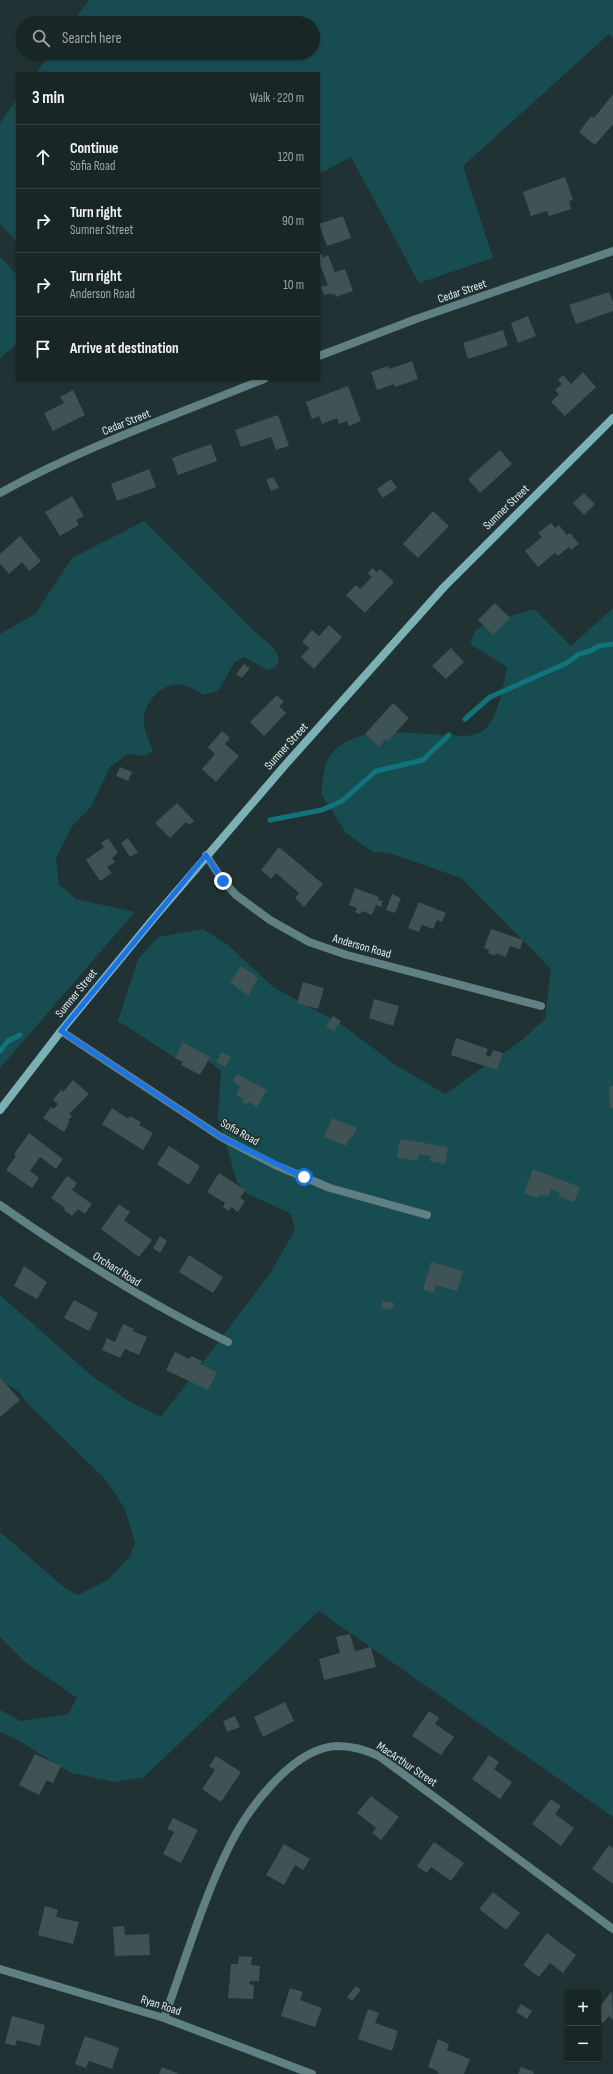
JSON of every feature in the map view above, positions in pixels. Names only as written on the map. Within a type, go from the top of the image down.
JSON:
[{"type":"main road","name":"Sumner Street","points":[[0,1110],[61,1031],[206,855],[444,587],[613,418]]},
{"type":"street","name":"Cedar Street","points":[[320,356],[416,319],[613,251]]},
{"type":"street","name":"Cedar Street","points":[[0,493],[30,476],[262,380]]},
{"type":"street","name":"Anderson Road","points":[[206,855],[223,881],[236,895],[270,920],[309,942],[347,955],[541,1006]]},
{"type":"street","name":"Sofia Road","points":[[61,1031],[221,1137],[248,1151],[330,1188],[427,1215]]},
{"type":"street","name":"Orchard Road","points":[[0,1205],[108,1277],[184,1321],[228,1342]]},
{"type":"street","name":"MacArthur Street","points":[[164,2018],[218,1869],[244,1821],[275,1782],[287,1770],[309,1755],[326,1747],[347,1746],[361,1749],[379,1756],[613,1930]]},
{"type":"street","name":"Ryan Road","points":[[0,1969],[164,2018],[312,2074]]},
{"type":"shaded area","points":[[89,0],[613,0],[613,38],[609,34],[463,166],[493,258],[419,283],[351,157],[320,173],[320,72],[37,72],[46,60],[320,60],[320,16],[77,16]]},
{"type":"shaded area","points":[[16,100],[16,241],[0,224],[0,123]]},
{"type":"shaded area","points":[[0,257],[16,274],[16,345],[0,358]]},
{"type":"shaded area","points":[[144,521],[259,636],[272,646],[277,654],[278,663],[275,668],[268,670],[244,657],[235,662],[218,691],[204,695],[188,686],[168,686],[161,690],[151,701],[147,707],[144,725],[153,751],[144,756],[128,754],[110,767],[91,807],[73,825],[56,858],[59,884],[76,899],[135,912],[0,1068],[0,634],[35,614],[72,558]]},
{"type":"shaded area","points":[[613,608],[613,1817],[319,1611],[144,1777],[115,1782],[71,1773],[18,1740],[0,1732],[0,1710],[21,1721],[68,1714],[77,1698],[25,1662],[0,1637],[0,1532],[65,1588],[78,1595],[108,1580],[130,1556],[135,1543],[125,1509],[105,1479],[27,1403],[19,1392],[0,1380],[0,1295],[92,1376],[132,1403],[161,1417],[269,1275],[295,1230],[291,1214],[248,1194],[237,1182],[218,1117],[221,1071],[209,1061],[177,1059],[118,1021],[138,959],[158,937],[203,929],[228,945],[273,987],[341,1024],[397,1066],[445,1094],[522,1040],[545,1019],[551,969],[461,878],[389,853],[373,852],[346,833],[321,794],[324,771],[326,764],[334,750],[347,741],[362,736],[398,732],[468,736],[477,734],[485,729],[490,724],[497,709],[507,667],[470,644],[475,631],[487,623],[534,609],[571,646]]},
{"type":"building","points":[[613,94],[613,124],[595,145],[579,132],[591,116],[594,118]]},
{"type":"building","points":[[565,177],[573,200],[569,201],[571,209],[549,216],[547,211],[531,216],[523,192]]},
{"type":"building","points":[[343,216],[351,238],[327,246],[320,224]]},
{"type":"building","points":[[322,254],[323,258],[328,255],[335,272],[345,269],[353,291],[336,297],[335,294],[331,295],[330,293],[324,295],[321,287],[328,285],[320,265],[320,255]]},
{"type":"building","points":[[609,292],[613,302],[613,311],[576,324],[569,305]]},
{"type":"building","points":[[528,316],[536,336],[518,343],[511,323]]},
{"type":"building","points":[[503,330],[508,346],[468,359],[463,343]]},
{"type":"building","points":[[412,361],[418,379],[395,387],[394,384],[377,390],[371,372],[388,366],[389,369]]},
{"type":"building","points":[[583,372],[596,387],[565,416],[551,402],[559,394],[555,390],[562,384],[558,380],[563,375],[571,384]]},
{"type":"building","points":[[348,386],[361,421],[349,426],[347,421],[339,424],[337,418],[322,424],[319,416],[312,419],[306,402]]},
{"type":"building","points":[[73,390],[85,415],[53,431],[44,413],[64,403],[60,397]]},
{"type":"building","points":[[278,415],[289,446],[276,450],[271,437],[241,447],[235,430]]},
{"type":"building","points":[[211,444],[217,461],[178,475],[172,458]]},
{"type":"building","points":[[500,450],[512,464],[480,493],[468,479]]},
{"type":"building","points":[[149,469],[156,487],[117,501],[111,484]]},
{"type":"building","points":[[273,477],[279,488],[271,491],[266,480]]},
{"type":"building","points":[[391,479],[397,488],[383,498],[377,489]]},
{"type":"building","points":[[584,493],[595,504],[584,515],[573,503]]},
{"type":"building","points":[[72,496],[84,516],[76,520],[79,525],[60,536],[45,512]]},
{"type":"building","points":[[433,511],[449,526],[418,558],[403,544]]},
{"type":"building","points":[[551,523],[555,528],[559,525],[567,535],[570,533],[579,544],[571,550],[569,547],[558,556],[555,553],[538,567],[525,551],[542,537],[538,533]]},
{"type":"building","points":[[20,536],[41,561],[29,571],[22,562],[9,574],[0,564],[0,554]]},
{"type":"building","points":[[372,568],[377,572],[380,569],[394,582],[365,613],[346,595],[356,585],[360,589],[372,577],[368,573]]},
{"type":"building","points":[[495,603],[510,618],[493,635],[478,620]]},
{"type":"building","points":[[329,625],[342,637],[314,669],[301,657],[309,648],[302,642],[312,630],[319,636]]},
{"type":"building","points":[[451,648],[464,662],[446,679],[432,666]]},
{"type":"building","points":[[244,664],[250,668],[242,678],[236,674]]},
{"type":"building","points":[[277,695],[284,702],[279,706],[286,713],[264,736],[250,722]]},
{"type":"building","points":[[393,703],[409,718],[388,741],[386,739],[379,747],[365,734]]},
{"type":"building","points":[[222,731],[230,738],[225,744],[239,756],[216,782],[202,769],[215,754],[208,747]]},
{"type":"building","points":[[120,767],[132,772],[128,781],[116,776]]},
{"type":"building","points":[[177,803],[194,821],[189,825],[186,822],[170,838],[155,823]]},
{"type":"building","points":[[108,838],[118,853],[112,858],[115,862],[107,867],[112,873],[100,881],[86,860],[104,847],[101,843]]},
{"type":"building","points":[[128,838],[138,852],[130,857],[121,843]]},
{"type":"building","points":[[279,847],[323,884],[304,907],[295,898],[299,893],[276,873],[271,879],[261,870]]},
{"type":"building","points":[[355,888],[379,897],[378,900],[383,901],[381,907],[376,905],[372,915],[362,911],[360,914],[355,912],[357,908],[349,905]]},
{"type":"building","points":[[392,894],[401,898],[395,913],[386,910]]},
{"type":"building","points":[[419,902],[446,913],[442,922],[437,920],[433,929],[422,925],[419,932],[408,928]]},
{"type":"building","points":[[491,929],[523,940],[520,949],[510,946],[506,957],[496,953],[495,956],[488,953],[489,950],[484,948]]},
{"type":"building","points":[[241,966],[258,978],[248,996],[230,982]]},
{"type":"building","points":[[303,982],[324,988],[318,1009],[297,1003]]},
{"type":"building","points":[[374,999],[399,1006],[393,1026],[369,1018]]},
{"type":"building","points":[[333,1016],[341,1021],[334,1032],[326,1027]]},
{"type":"building","points":[[456,1038],[488,1049],[486,1055],[490,1057],[493,1050],[503,1053],[497,1070],[451,1055]]},
{"type":"building","points":[[183,1042],[210,1057],[200,1075],[181,1065],[183,1062],[175,1058]]},
{"type":"building","points":[[222,1052],[231,1057],[225,1067],[216,1062]]},
{"type":"building","points":[[237,1074],[267,1090],[257,1107],[249,1102],[248,1105],[242,1102],[244,1099],[236,1095],[240,1086],[233,1082]]},
{"type":"building","points":[[73,1080],[89,1094],[69,1114],[72,1116],[68,1120],[70,1121],[64,1132],[43,1118],[51,1107],[54,1109],[58,1104],[53,1100],[61,1090],[63,1092]]},
{"type":"building","points":[[609,1086],[613,1086],[613,1108],[610,1108]]},
{"type":"building","points":[[112,1108],[128,1119],[130,1116],[141,1122],[139,1125],[153,1133],[143,1150],[102,1124]]},
{"type":"building","points":[[332,1118],[357,1128],[352,1138],[350,1137],[346,1146],[324,1137]]},
{"type":"building","points":[[29,1133],[63,1159],[56,1169],[40,1157],[30,1171],[39,1178],[32,1188],[6,1170],[16,1156],[14,1154]]},
{"type":"building","points":[[400,1139],[448,1147],[445,1164],[430,1161],[431,1156],[419,1154],[418,1161],[397,1158]]},
{"type":"building","points":[[169,1146],[200,1166],[189,1185],[157,1164]]},
{"type":"building","points":[[533,1169],[580,1187],[574,1202],[558,1196],[560,1193],[551,1189],[548,1197],[540,1194],[538,1198],[524,1193]]},
{"type":"building","points":[[219,1173],[245,1190],[240,1198],[245,1201],[238,1212],[231,1207],[229,1211],[223,1207],[225,1203],[207,1192]]},
{"type":"building","points":[[67,1176],[77,1183],[72,1190],[92,1204],[85,1214],[78,1209],[72,1216],[64,1210],[65,1208],[51,1198]]},
{"type":"building","points":[[119,1204],[130,1212],[124,1220],[152,1240],[139,1257],[101,1229]]},
{"type":"building","points":[[160,1236],[167,1241],[160,1253],[153,1248]]},
{"type":"building","points":[[189,1255],[223,1277],[213,1293],[179,1272]]},
{"type":"building","points":[[431,1262],[463,1271],[457,1291],[436,1285],[434,1293],[423,1290]]},
{"type":"building","points":[[24,1266],[47,1282],[37,1299],[14,1286]]},
{"type":"building","points":[[74,1300],[98,1313],[89,1331],[64,1318]]},
{"type":"building","points":[[382,1301],[394,1303],[392,1310],[381,1308]]},
{"type":"building","points":[[123,1324],[134,1329],[133,1331],[147,1337],[139,1355],[125,1349],[120,1358],[102,1350],[107,1338],[115,1342]]},
{"type":"building","points":[[175,1352],[189,1359],[191,1356],[202,1361],[200,1364],[217,1372],[208,1390],[166,1370]]},
{"type":"building","points":[[0,1377],[20,1400],[0,1417]]},
{"type":"building","points":[[350,1634],[355,1651],[371,1647],[376,1667],[324,1680],[319,1659],[340,1653],[336,1637]]},
{"type":"building","points":[[285,1702],[294,1721],[263,1737],[254,1717]]},
{"type":"building","points":[[429,1711],[439,1718],[435,1724],[454,1737],[441,1755],[412,1736]]},
{"type":"building","points":[[235,1716],[240,1727],[227,1732],[223,1721]]},
{"type":"building","points":[[35,1754],[61,1766],[53,1783],[47,1780],[39,1795],[19,1785]]},
{"type":"building","points":[[489,1755],[499,1762],[494,1769],[512,1782],[500,1799],[472,1779]]},
{"type":"building","points":[[216,1756],[241,1772],[221,1802],[202,1789],[215,1770],[209,1766]]},
{"type":"building","points":[[371,1796],[399,1817],[381,1840],[372,1833],[376,1828],[357,1813]]},
{"type":"building","points":[[551,1799],[561,1806],[555,1814],[574,1828],[561,1846],[532,1824]]},
{"type":"building","points":[[173,1818],[198,1830],[181,1863],[163,1854],[174,1832],[167,1829]]},
{"type":"building","points":[[434,1842],[464,1863],[451,1881],[431,1867],[427,1873],[417,1866]]},
{"type":"building","points":[[284,1844],[310,1859],[303,1870],[295,1865],[284,1885],[266,1875]]},
{"type":"building","points":[[609,1845],[613,1848],[613,1884],[592,1869]]},
{"type":"building","points":[[493,1892],[520,1913],[506,1930],[479,1909]]},
{"type":"building","points":[[45,1906],[58,1910],[56,1917],[79,1922],[73,1944],[38,1935]]},
{"type":"building","points":[[124,1926],[125,1935],[149,1934],[150,1955],[115,1956],[113,1927]]},
{"type":"building","points":[[547,1933],[576,1955],[563,1973],[550,1963],[539,1977],[523,1965]]},
{"type":"building","points":[[239,1956],[252,1957],[251,1965],[260,1966],[259,1981],[250,1981],[249,1984],[254,1985],[253,1999],[228,1998],[231,1964],[238,1964]]},
{"type":"building","points":[[356,1986],[361,1990],[352,2001],[347,1997]]},
{"type":"building","points":[[290,1988],[303,1992],[300,2000],[322,2008],[315,2027],[281,2016]]},
{"type":"building","points":[[612,1991],[613,2020],[609,2016],[603,2023],[601,2022],[601,2005]]},
{"type":"building","points":[[521,2004],[532,2011],[527,2019],[516,2012]]},
{"type":"building","points":[[368,2009],[379,2013],[375,2023],[398,2031],[392,2051],[358,2039]]},
{"type":"building","points":[[12,2016],[45,2025],[40,2046],[17,2040],[15,2046],[5,2043]]},
{"type":"building","points":[[85,2036],[119,2048],[112,2069],[89,2061],[86,2068],[75,2064]]},
{"type":"building","points":[[438,2039],[449,2044],[447,2050],[470,2059],[464,2074],[440,2074],[437,2073],[438,2071],[428,2067]]},
{"type":"building","points":[[162,2067],[179,2074],[159,2074]]},
{"type":"building","points":[[521,2067],[534,2072],[533,2074],[518,2074]]},
{"type":"waterway","points":[[465,719],[490,697],[567,663],[579,654],[590,651],[599,646],[613,644]]},
{"type":"waterway","points":[[270,820],[322,810],[342,801],[376,771],[423,760],[449,735]]},
{"type":"waterway","points":[[0,1051],[8,1041],[20,1035]]},
{"type":"route","points":[[223,881],[206,855],[61,1031],[221,1137],[275,1165],[304,1177]]}]
